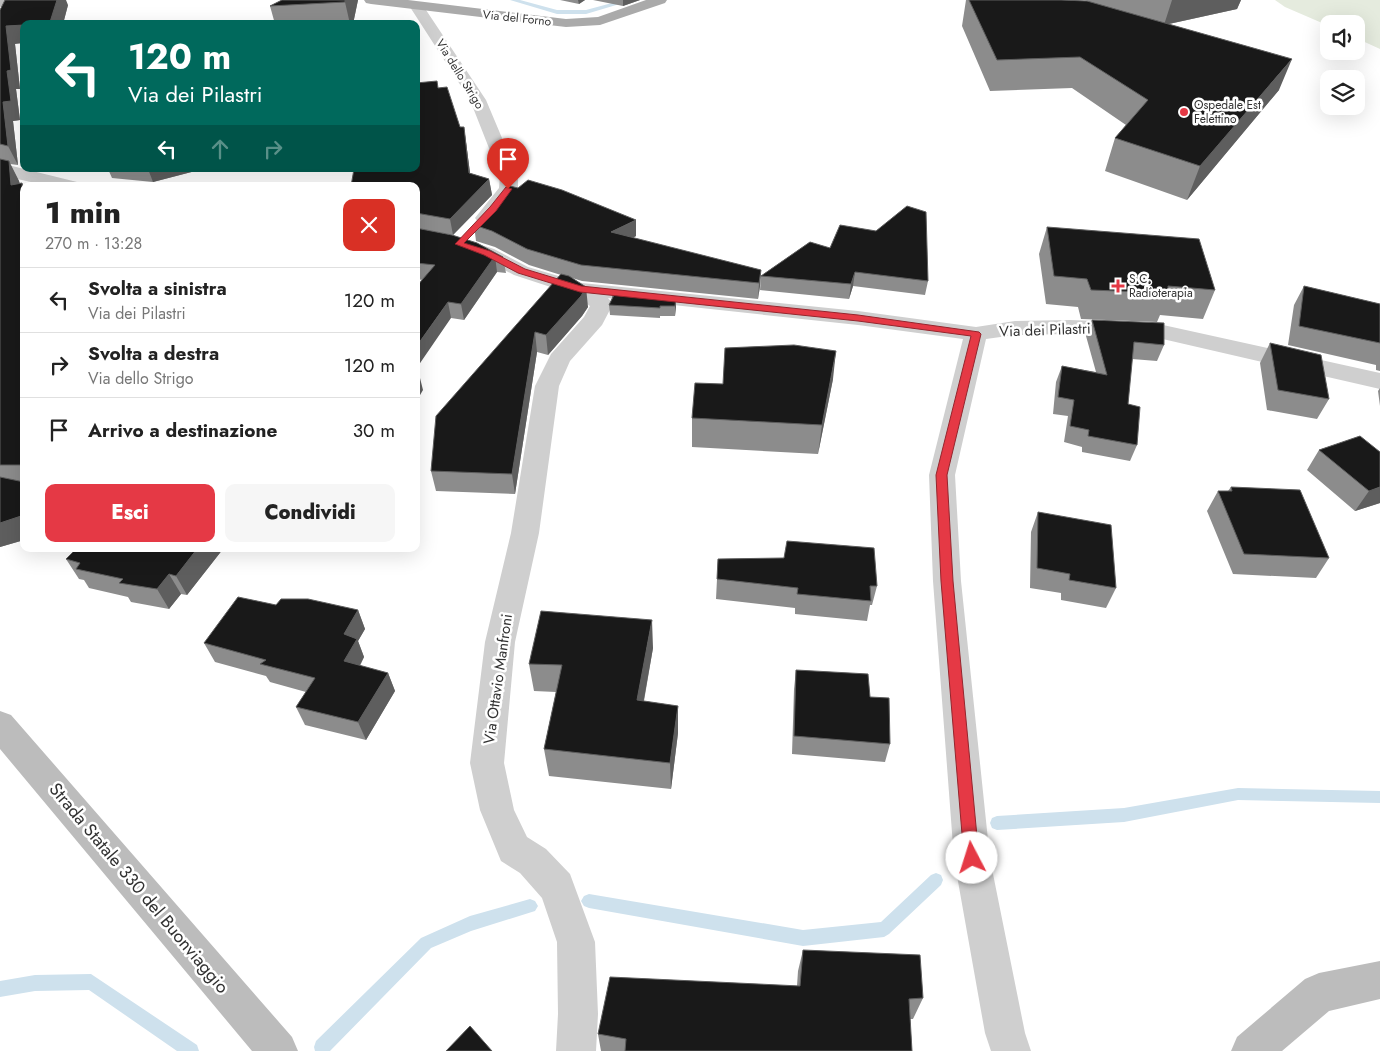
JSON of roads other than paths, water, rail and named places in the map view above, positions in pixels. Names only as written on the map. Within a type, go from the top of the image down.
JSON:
[{"type":"main road","points":[[0,3],[8,0]]},
{"type":"main road","name":"Via del Forno","points":[[371,0],[417,7],[566,23],[600,21],[660,0]]},
{"type":"main road","name":"Strada Statale 330 del Buonviaggio","points":[[0,725],[278,1051]]},
{"type":"main road","points":[[1251,1051],[1319,993],[1380,980]]},
{"type":"street","name":"Via dello Strigo","points":[[417,7],[478,100],[508,176],[508,189],[493,209],[459,244]]},
{"type":"street","points":[[0,169],[54,182]]},
{"type":"street","name":"Via dei Pilastri","points":[[420,237],[459,244],[487,253],[522,271],[580,289],[858,318],[976,334],[1015,328],[1070,327],[1154,330],[1380,381]]},
{"type":"street","name":"Via Ottavio Manfroni","points":[[577,1033],[576,942],[557,887],[533,861],[514,849],[497,810],[487,763],[500,642],[525,533],[547,386],[559,359],[594,320],[602,304],[580,289]]},
{"type":"street","points":[[976,334],[942,475],[947,581],[972,858],[1005,1045]]},
{"type":"waterway","points":[[513,0],[557,12],[586,12],[630,0]]},
{"type":"waterway","points":[[997,823],[1124,815],[1238,794],[1380,797]]},
{"type":"waterway","points":[[589,901],[803,938],[884,929],[936,880]]},
{"type":"waterway","points":[[322,1047],[426,943],[470,924],[530,906]]},
{"type":"waterway","points":[[0,989],[35,983],[91,982],[191,1051]]},
{"type":"place","name":"Ospedale Est Felettino","points":[[1184,112]]},
{"type":"place","name":"S.C. Radioterapia","points":[[1118,286]]}]
